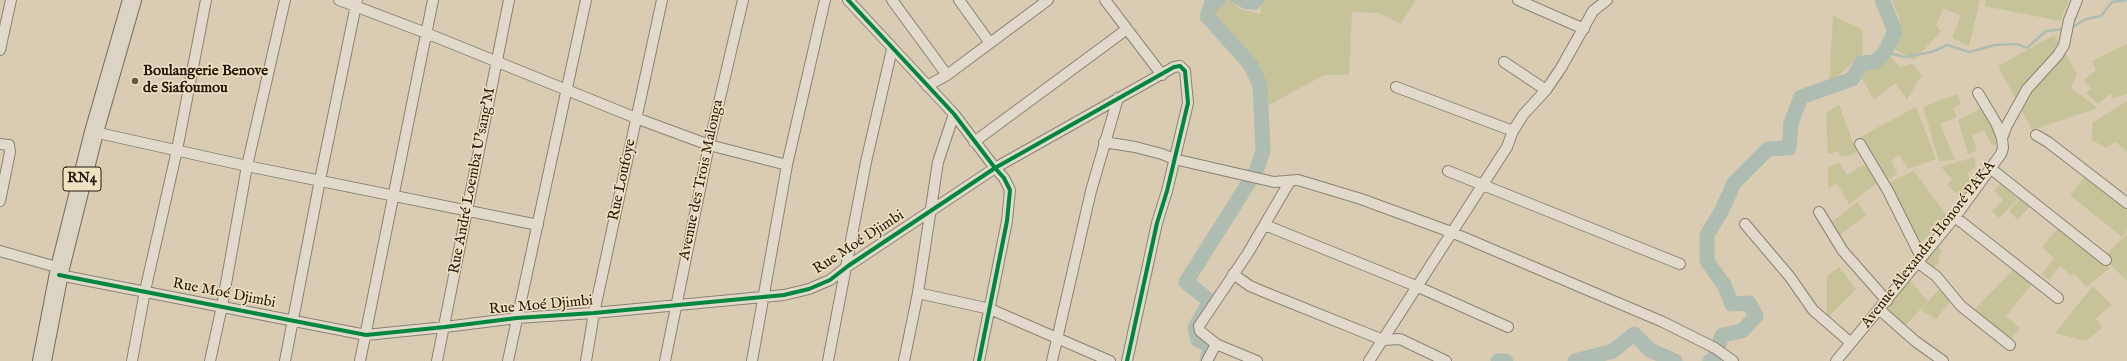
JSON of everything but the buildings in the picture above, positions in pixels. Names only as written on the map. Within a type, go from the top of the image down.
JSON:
[{"type":"highway","name":"RN4","points":[[42,361],[59,272],[94,132],[132,0]]},
{"type":"street","points":[[0,50],[11,0]]},
{"type":"street","points":[[132,361],[145,291],[177,150],[206,0]]},
{"type":"street","points":[[210,361],[222,306],[247,166],[285,0]]},
{"type":"street","points":[[339,0],[357,3],[426,33],[636,118],[709,145],[787,165]]},
{"type":"street","points":[[360,361],[433,0]]},
{"type":"street","name":"Rue André Loemba U'sang'M","points":[[437,361],[445,328],[509,0]]},
{"type":"street","points":[[508,361],[586,0]]},
{"type":"street","name":"Rue Loufoye","points":[[586,361],[594,314],[662,0]]},
{"type":"street","name":"Avenue des Trois Malonga","points":[[665,361],[709,145],[743,0]]},
{"type":"street","points":[[752,361],[787,165],[825,0]]},
{"type":"street","points":[[848,0],[954,114],[994,168],[1004,178],[1010,190],[1007,221],[979,361]]},
{"type":"street","points":[[892,0],[947,75]]},
{"type":"street","points":[[959,0],[990,43]]},
{"type":"street","points":[[927,86],[947,75],[990,43],[1032,4],[1048,0]]},
{"type":"street","points":[[1104,0],[1162,75]]},
{"type":"street","points":[[1518,0],[1584,29]]},
{"type":"street","points":[[1369,361],[1507,147],[1513,132],[1523,115],[1546,90],[1584,29],[1593,11],[1607,0]]},
{"type":"street","name":"Avenue Alexandre Honoré PAKA","points":[[1836,361],[1880,310],[1955,217],[2001,154],[2003,148],[2002,138],[2027,88],[2058,55],[2064,45],[2069,20],[2077,0]]},
{"type":"street","points":[[285,361],[320,180],[357,3]]},
{"type":"street","points":[[974,142],[1127,29]]},
{"type":"street","points":[[828,361],[848,266],[866,162],[892,49]]},
{"type":"street","points":[[1504,62],[1546,90]]},
{"type":"street","name":"Rue Moé Djimbi","points":[[0,251],[59,272],[145,291],[366,335],[445,328],[517,318],[594,314],[784,295],[809,289],[830,280],[848,266],[994,168],[1118,98],[1180,66],[1185,71],[1187,78],[1188,103],[1174,159]]},
{"type":"street","points":[[1396,87],[1513,132]]},
{"type":"street","points":[[1978,93],[1996,123],[2002,138]]},
{"type":"street","points":[[1052,361],[1091,191],[1118,98]]},
{"type":"street","points":[[904,361],[918,293],[938,162],[954,114]]},
{"type":"street","points":[[94,132],[247,166],[320,180],[467,212],[538,225]]},
{"type":"street","points":[[2036,135],[2048,142],[2127,203]]},
{"type":"street","points":[[1104,142],[1135,147],[1162,154],[1174,159],[1274,182],[1302,181],[1361,199],[1451,232],[1663,322],[1715,348],[1733,361]]},
{"type":"street","points":[[0,144],[9,145],[10,152],[0,201]]},
{"type":"street","points":[[1860,144],[1888,191],[1919,260],[1936,276],[1961,306],[2010,345]]},
{"type":"street","points":[[1127,361],[1156,223],[1167,191],[1174,159]]},
{"type":"street","points":[[1990,168],[2106,260]]},
{"type":"street","points":[[1448,171],[1482,186],[1680,264]]},
{"type":"street","points":[[1257,361],[1216,344],[1200,332],[1199,326],[1265,225],[1290,181]]},
{"type":"street","points":[[1819,212],[1843,251],[1886,301]]},
{"type":"street","points":[[1955,217],[2058,298]]},
{"type":"street","points":[[1745,224],[1790,277],[1813,310],[1851,343]]},
{"type":"street","points":[[1265,225],[1416,286],[1508,327]]},
{"type":"street","points":[[1233,274],[1250,286],[1383,340],[1400,339],[1446,361]]},
{"type":"street","points":[[918,293],[990,309],[1110,361]]},
{"type":"street","points":[[1880,310],[1915,341],[1942,361]]},
{"type":"street","points":[[1207,361],[1216,344]]},
{"type":"shaded area","points":[[1214,0],[1229,0],[1240,9],[1261,14],[1261,0],[1415,0],[1401,24],[1379,13],[1352,12],[1349,75],[1324,75],[1267,106],[1232,46],[1215,23]]},
{"type":"shaded area","points":[[1228,0],[1265,1],[1257,10],[1244,9]]},
{"type":"shaded area","points":[[1892,0],[1980,0],[1969,46],[1952,38],[1961,15],[1943,9],[1936,25],[1941,32],[1914,60],[1888,45],[1901,23]]},
{"type":"shaded area","points":[[1986,0],[2069,0],[2060,21],[1984,6]]},
{"type":"shaded area","points":[[1833,16],[1863,30],[1862,55],[1829,83]]},
{"type":"shaded area","points":[[2054,35],[2077,74],[2071,88],[2098,108],[2032,130],[1998,66]]},
{"type":"shaded area","points":[[2127,44],[2127,94],[2113,98],[2111,93],[2098,104],[2086,93],[2091,89],[2084,80],[2096,70],[2092,61]]},
{"type":"shaded area","points":[[1887,53],[1900,67],[1912,64],[1922,75],[1907,99],[1895,83],[1874,100],[1858,71]]},
{"type":"shaded area","points":[[1957,94],[1961,104],[1953,108],[1957,117],[1940,124],[1955,160],[1939,161],[1923,107]]},
{"type":"shaded area","points":[[2127,101],[2127,151],[2115,142],[2106,148],[2092,140],[2092,123]]},
{"type":"shaded area","points":[[1839,105],[1857,153],[1841,157],[1838,151],[1828,154],[1826,113]]},
{"type":"shaded area","points":[[1916,107],[1936,159],[1908,169],[1899,155],[1891,162],[1898,174],[1883,182],[1862,136]]},
{"type":"shaded area","points":[[1984,107],[2005,141],[1992,146],[1984,130],[1972,136],[1977,151],[1968,154],[1958,120]]},
{"type":"shaded area","points":[[1974,157],[1976,166],[1967,174],[1973,182],[1961,197],[1947,185],[1952,179],[1941,167]]},
{"type":"shaded area","points":[[1839,163],[1847,175],[1865,164],[1877,183],[1849,204],[1837,184],[1828,188],[1828,167]]},
{"type":"shaded area","points":[[1914,171],[1948,217],[1917,246],[1886,184]]},
{"type":"shaded area","points":[[2087,174],[2127,207],[2127,230],[2122,237],[2070,195]]},
{"type":"shaded area","points":[[2001,183],[2018,199],[1999,218],[1992,211],[2003,200],[1994,190]]},
{"type":"shaded area","points":[[2021,198],[2030,206],[2018,220],[2009,211]]},
{"type":"shaded area","points":[[1858,202],[1866,216],[1829,242],[1829,224]]},
{"type":"shaded area","points":[[2060,226],[2110,268],[2086,287],[2074,273],[2071,276],[2060,266],[2049,280],[2042,274],[2054,258],[2042,247]]},
{"type":"shaded area","points":[[2127,234],[2127,281],[2103,257]]},
{"type":"shaded area","points":[[1935,243],[1942,251],[1938,256],[1940,262],[1930,271],[1920,260]]},
{"type":"shaded area","points":[[1839,267],[1856,289],[1827,318],[1827,276]]},
{"type":"shaded area","points":[[2015,268],[2032,284],[2006,316],[2020,328],[2008,343],[1969,315]]},
{"type":"shaded area","points":[[1908,279],[1928,301],[1903,328],[1883,308]]},
{"type":"shaded area","points":[[2093,286],[2112,305],[2096,318],[2102,328],[2086,341],[2055,333]]},
{"type":"shaded area","points":[[1939,289],[1951,301],[1936,319],[1921,310]]},
{"type":"waterway","points":[[1207,361],[1211,346],[1198,340],[1195,328],[1210,301],[1186,282],[1256,171],[1263,151],[1260,85],[1250,64],[1207,16],[1211,5],[1218,0]]},
{"type":"waterway","points":[[1710,361],[1714,359],[1722,335],[1742,331],[1756,316],[1749,303],[1732,304],[1724,285],[1707,261],[1707,235],[1722,210],[1734,183],[1768,149],[1789,148],[1791,123],[1801,97],[1852,79],[1862,63],[1875,62],[1885,52],[1895,31],[1882,0]]},
{"type":"waterway","points":[[2071,28],[2086,19],[2101,16],[2112,2],[2127,0]]},
{"type":"waterway","points":[[1885,52],[1904,57],[1932,52],[1947,45],[1969,52],[1995,45],[2017,44],[2027,48],[2046,31],[2064,29]]},
{"type":"waterway","points":[[1575,361],[1613,351],[1634,334],[1650,350],[1675,361]]},
{"type":"waterway","points":[[1498,361],[1506,361]]},
{"type":"cycle path","points":[[848,0],[954,114],[995,168],[1174,67],[1180,66],[1185,71],[1188,103],[1167,191],[1157,223],[1127,361]]},
{"type":"cycle path","points":[[59,275],[366,335],[517,318],[594,313],[784,295],[809,289],[830,280],[848,266],[995,168],[1004,178],[1010,190],[1007,221],[979,361]]},
{"type":"place","name":"Boulangerie Benove de Siafoumou","points":[[135,81]]}]
